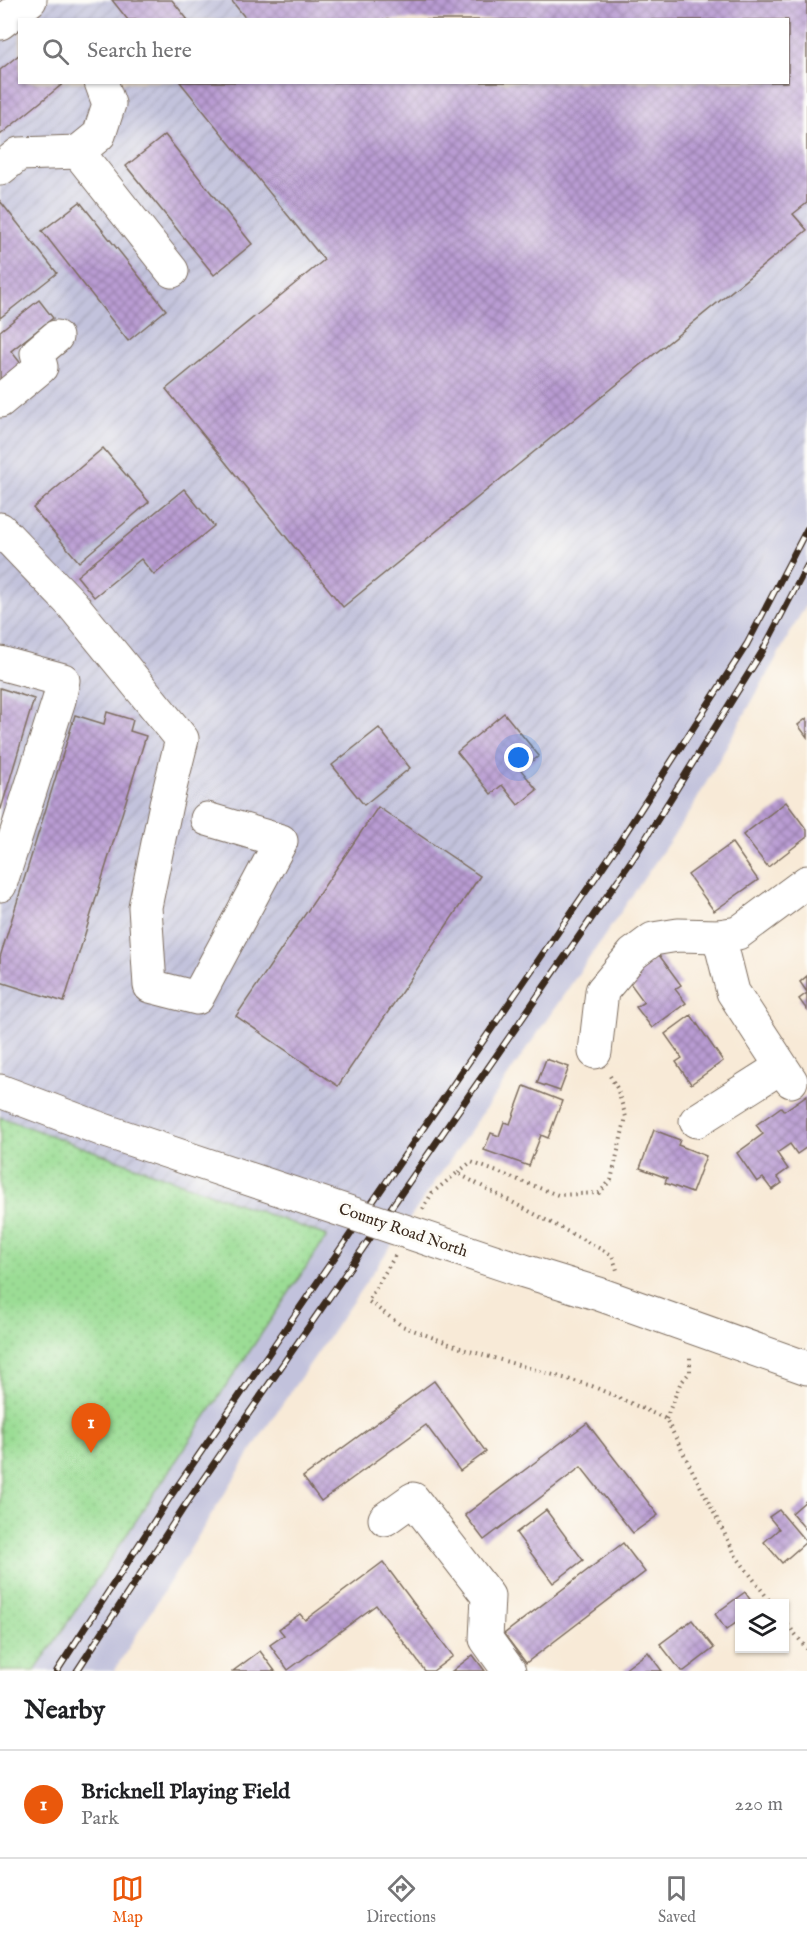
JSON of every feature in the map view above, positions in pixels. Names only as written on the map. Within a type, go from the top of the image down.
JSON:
[{"type":"street","points":[[0,23],[31,0],[48,18]]},
{"type":"street","points":[[0,169],[19,154],[78,152],[99,135],[109,104],[102,84]]},
{"type":"street","points":[[78,152],[172,271]]},
{"type":"street","points":[[0,401],[41,367],[37,353],[56,337]]},
{"type":"street","points":[[0,529],[72,604],[182,739],[145,907],[150,986],[197,998],[281,841],[207,819]]},
{"type":"street","points":[[0,663],[63,680],[59,700],[0,885]]},
{"type":"street","points":[[595,1052],[602,991],[633,954],[653,939],[678,934],[719,936],[738,933],[807,882]]},
{"type":"street","points":[[696,1121],[786,1074],[733,992],[719,936]]},
{"type":"street","name":"County Road North","points":[[0,1091],[106,1131],[599,1294],[807,1368]]},
{"type":"street","points":[[385,1519],[413,1499],[488,1596],[486,1639],[509,1671]]},
{"type":"path","points":[[421,1213],[432,1193],[471,1162],[558,1195],[599,1193],[610,1180],[626,1117],[617,1088],[595,1052]]},
{"type":"path","points":[[457,1173],[612,1255],[619,1278]]},
{"type":"path","points":[[398,1252],[369,1301],[402,1326],[466,1350],[592,1386],[666,1419],[736,1556],[768,1599]]},
{"type":"path","points":[[666,1419],[680,1384],[690,1372]]},
{"type":"path","points":[[789,1626],[807,1649]]},
{"type":"shaded area","points":[[0,0],[807,0],[807,480],[705,665],[587,861],[327,1236],[0,1117]]},
{"type":"shaded area","points":[[807,480],[807,603],[691,810],[265,1429],[114,1671],[35,1671],[327,1236],[587,861],[705,665]]},
{"type":"green space","points":[[0,1117],[327,1236],[35,1671],[0,1671]]},
{"type":"building","points":[[112,0],[172,0],[186,18],[126,18]]},
{"type":"building","points":[[231,0],[807,0],[807,203],[793,214],[807,230],[343,607],[166,389],[324,260],[182,84],[789,84],[789,18],[245,18]]},
{"type":"building","points":[[18,56],[18,84],[63,84],[0,135],[0,70]]},
{"type":"building","points":[[165,135],[252,244],[214,275],[126,166]]},
{"type":"building","points":[[0,201],[57,273],[0,318]]},
{"type":"building","points":[[80,202],[166,310],[128,341],[42,231]]},
{"type":"building","points":[[39,300],[53,318],[11,351],[26,370],[0,391],[0,331]]},
{"type":"building","points":[[103,448],[149,502],[79,562],[33,508]]},
{"type":"building","points":[[184,489],[214,526],[154,575],[141,559],[94,597],[77,576]]},
{"type":"building","points":[[0,688],[34,699],[1,809],[0,809]]},
{"type":"building","points":[[107,712],[133,720],[130,731],[146,736],[64,1002],[0,982],[0,957],[75,715],[104,724]]},
{"type":"building","points":[[504,713],[539,756],[521,770],[537,790],[518,805],[502,785],[491,794],[457,752]]},
{"type":"building","points":[[807,718],[807,737],[798,725]]},
{"type":"building","points":[[379,728],[410,768],[364,805],[332,765]]},
{"type":"building","points":[[786,802],[807,830],[807,837],[768,867],[743,835]]},
{"type":"building","points":[[378,807],[480,876],[338,1086],[236,1016]]},
{"type":"building","points":[[732,843],[758,880],[714,911],[688,875]]},
{"type":"building","points":[[659,955],[681,985],[675,989],[686,1003],[652,1028],[636,1007],[644,1002],[627,979]]},
{"type":"building","points":[[807,976],[807,992],[800,982]]},
{"type":"building","points":[[807,993],[807,1010],[799,999]]},
{"type":"building","points":[[691,1015],[723,1061],[691,1084],[676,1062],[682,1058],[665,1034]]},
{"type":"building","points":[[546,1059],[569,1067],[560,1091],[537,1083]]},
{"type":"building","points":[[524,1086],[562,1101],[548,1138],[541,1135],[529,1166],[484,1150],[491,1133],[499,1136],[504,1122],[510,1124]]},
{"type":"building","points":[[807,1095],[807,1147],[797,1154],[790,1144],[777,1153],[788,1169],[777,1177],[782,1183],[772,1190],[763,1178],[757,1182],[737,1153],[763,1134],[756,1125],[781,1107],[784,1111]]},
{"type":"building","points":[[654,1130],[680,1140],[678,1145],[706,1156],[692,1193],[665,1183],[667,1178],[640,1168]]},
{"type":"building","points":[[434,1381],[486,1452],[460,1471],[426,1425],[321,1501],[303,1477]]},
{"type":"building","points":[[587,1423],[658,1515],[633,1533],[581,1467],[484,1540],[465,1515]]},
{"type":"building","points":[[807,1500],[807,1531],[792,1513]]},
{"type":"building","points":[[546,1510],[583,1560],[553,1583],[516,1533]]},
{"type":"building","points":[[779,1510],[806,1542],[782,1563],[764,1542],[779,1529],[769,1517]]},
{"type":"building","points":[[623,1543],[645,1572],[526,1663],[504,1634]]},
{"type":"building","points":[[383,1562],[453,1656],[433,1671],[425,1671],[376,1605],[288,1670],[270,1645],[284,1635],[279,1629],[300,1614],[305,1620]]},
{"type":"building","points":[[745,1592],[750,1599],[735,1599]]},
{"type":"building","points":[[735,1599],[735,1624],[726,1630],[715,1614]]},
{"type":"building","points":[[692,1620],[714,1648],[681,1671],[660,1644]]},
{"type":"building","points":[[260,1651],[275,1671],[233,1671]]},
{"type":"building","points":[[648,1652],[662,1671],[623,1671],[632,1664]]},
{"type":"building","points":[[473,1655],[485,1671],[452,1671]]},
{"type":"railway","points":[[57,1671],[170,1497],[617,846],[747,644],[807,529]]},
{"type":"railway","points":[[77,1671],[184,1507],[636,854],[762,652],[807,566]]},
{"type":"place","name":"Bricknell Playing Field","points":[[91,1453]]}]
